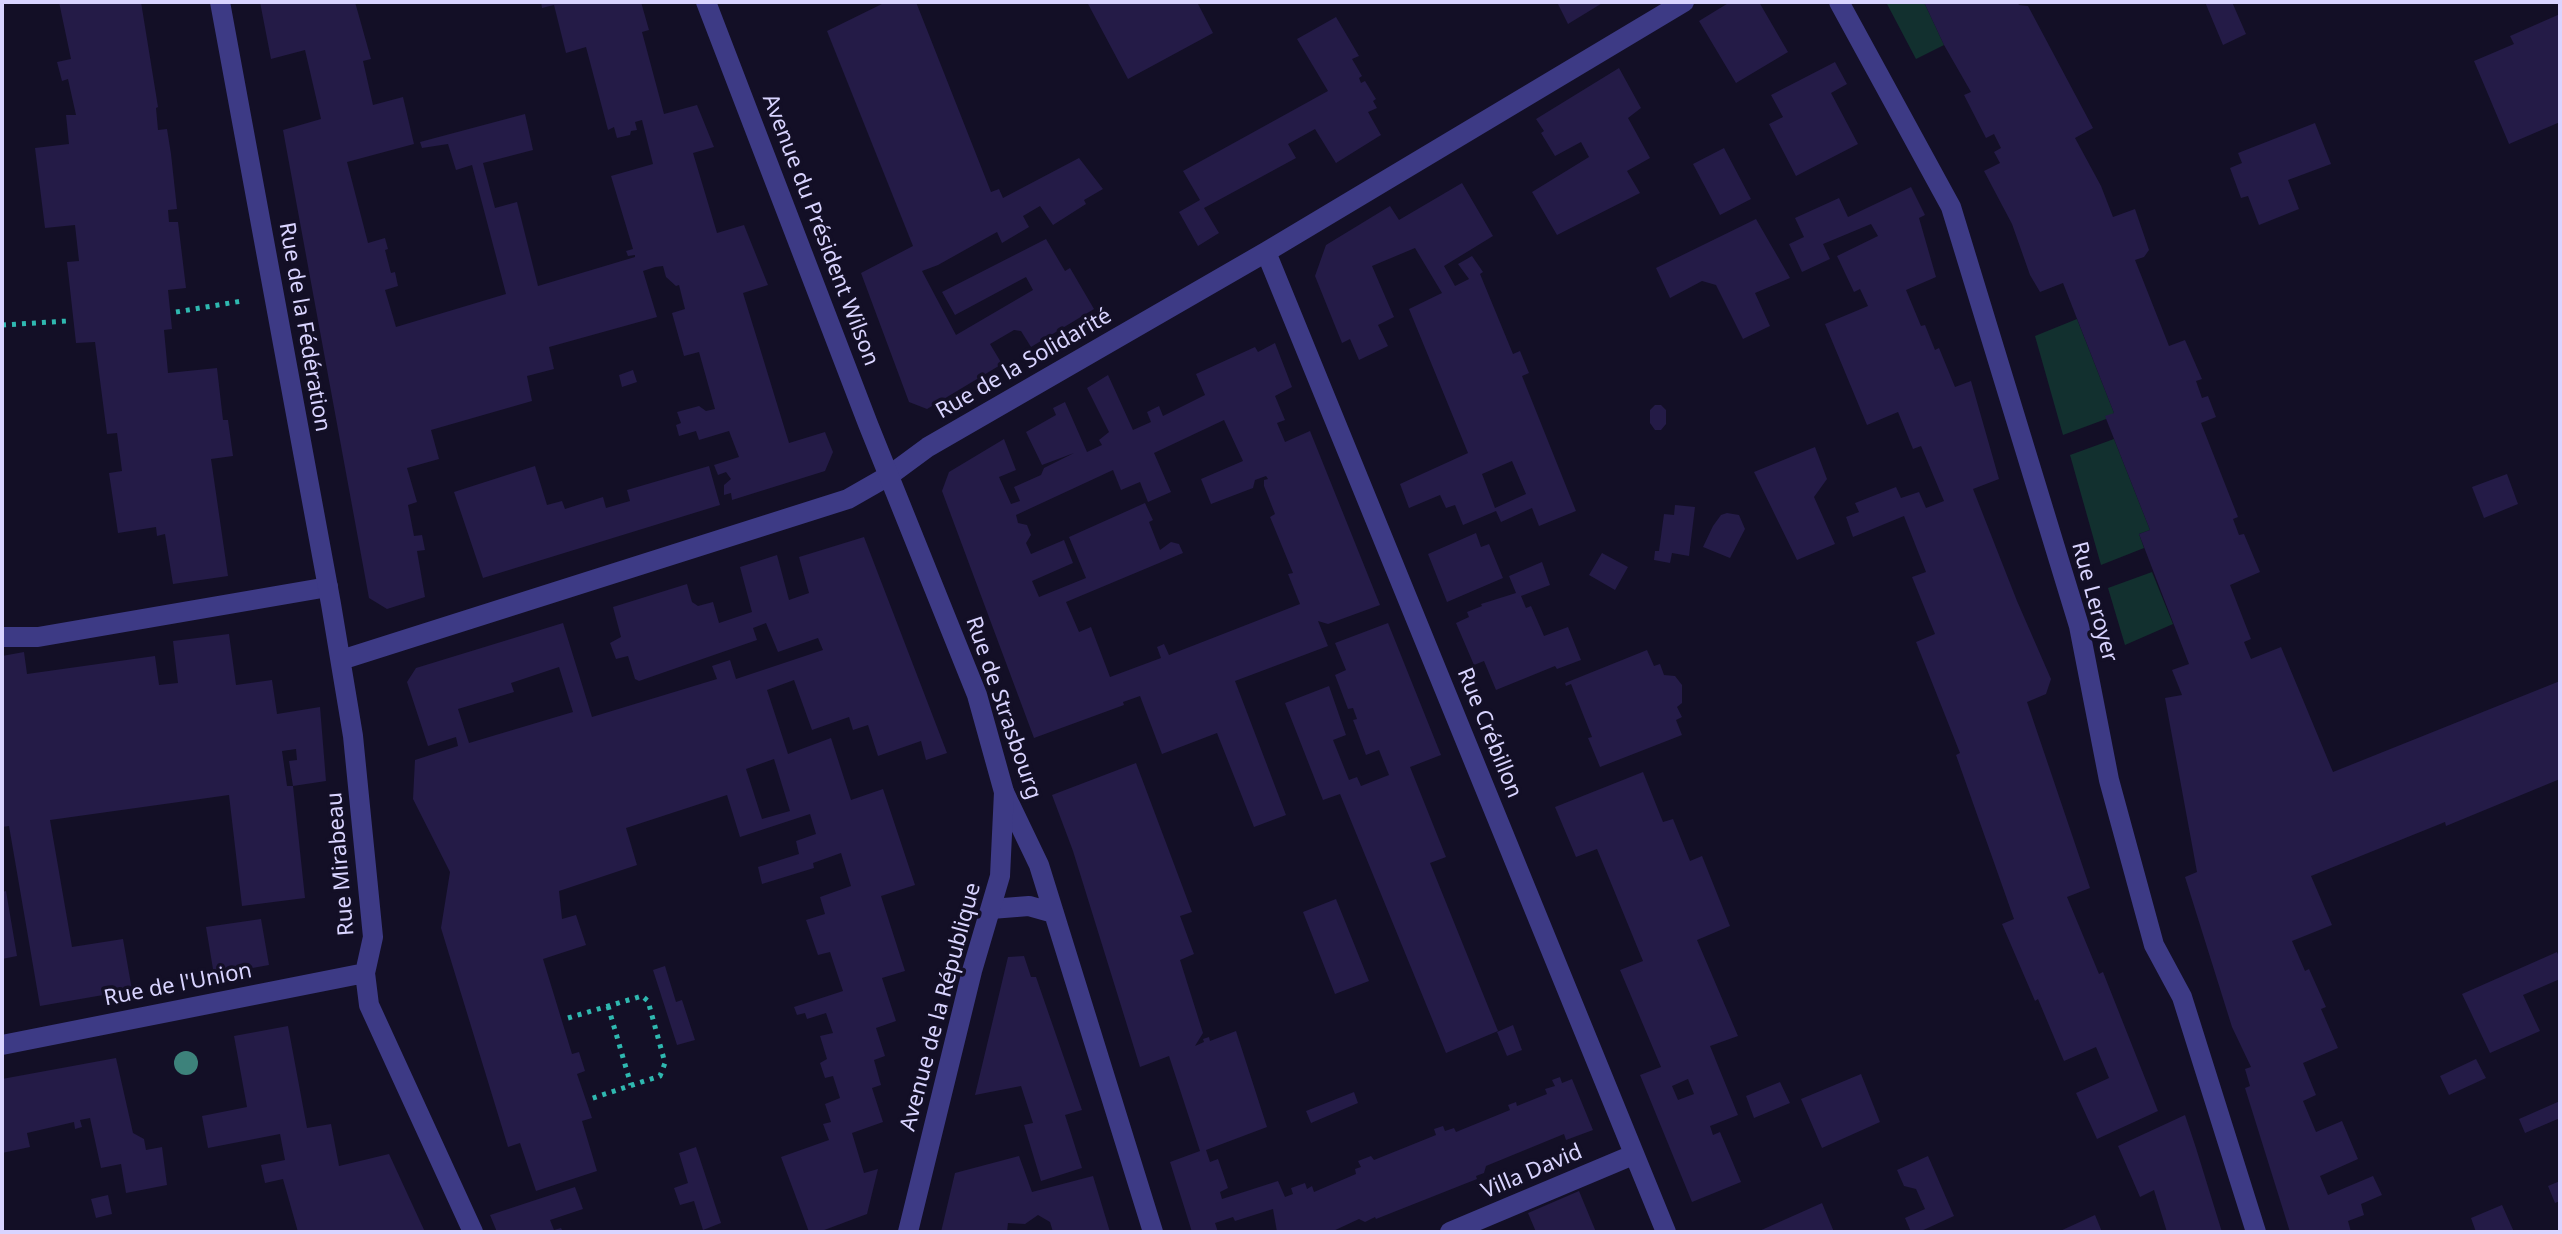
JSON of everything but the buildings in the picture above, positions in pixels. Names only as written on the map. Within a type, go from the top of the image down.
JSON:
[{"type":"street","name":"Rue de la Fédération","points":[[220,2],[341,660]]},
{"type":"street","name":"Avenue du Président Wilson","points":[[706,2],[890,475]]},
{"type":"street","name":"Rue de la Solidarité","points":[[341,660],[848,499],[890,475],[928,447],[1266,252],[1684,2]]},
{"type":"street","name":"Rue Leroyer","points":[[1839,2],[1951,207],[2079,626],[2109,780],[2154,945],[2182,997],[2256,1232]]},
{"type":"street","name":"Rue Crébillon","points":[[1266,252],[1666,1232]]},
{"type":"street","name":"Rue de Strasbourg","points":[[890,475],[977,695],[1004,792],[1039,865],[1153,1232]]},
{"type":"street","points":[[2,637],[38,637],[328,587]]},
{"type":"street","name":"Rue Mirabeau","points":[[341,660],[353,736],[373,937],[365,973],[369,1005],[473,1232]]},
{"type":"street","name":"Avenue de la République","points":[[908,1232],[972,971],[1000,876],[1004,792]]},
{"type":"street","points":[[991,909],[1029,906],[1054,913]]},
{"type":"street","name":"Rue de l'Union","points":[[2,1045],[365,973]]},
{"type":"street","name":"Villa David","points":[[1450,1232],[1633,1155]]},
{"type":"path","points":[[176,312],[274,295]]},
{"type":"path","points":[[2,325],[68,321]]},
{"type":"path","points":[[568,1018],[642,996],[648,1001],[665,1063],[665,1070],[660,1076],[590,1099]]},
{"type":"path","points":[[608,1005],[631,1085]]},
{"type":"green space","points":[[1886,2],[1924,2],[1944,45],[1916,59]]},
{"type":"green space","points":[[2077,319],[2114,413],[2063,435],[2035,336]]},
{"type":"green space","points":[[2114,439],[2150,530],[2139,534],[2144,548],[2101,565],[2070,455]]},
{"type":"green space","points":[[2152,572],[2173,624],[2125,645],[2108,588]]}]
